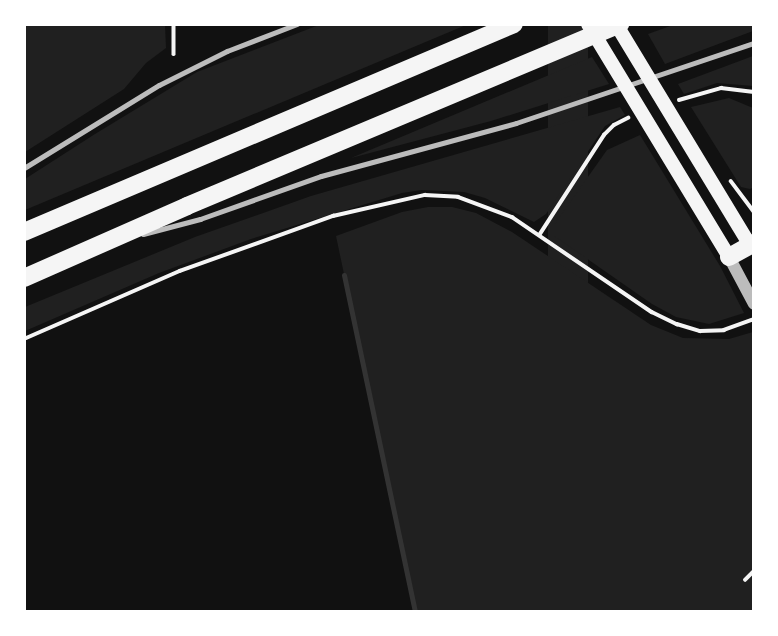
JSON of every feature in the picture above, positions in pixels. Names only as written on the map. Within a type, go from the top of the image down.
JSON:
[{"type":"highway","points":[[24,232],[514,24]]},
{"type":"highway","points":[[24,278],[86,249],[618,24]]},
{"type":"highway","points":[[729,257],[752,247]]},
{"type":"main road","points":[[588,24],[729,257]]},
{"type":"main road","points":[[618,24],[674,122],[752,247]]},
{"type":"street","points":[[729,257],[754,304]]},
{"type":"lane","points":[[24,168],[159,85],[227,51],[297,24]]},
{"type":"lane","points":[[86,249],[200,219],[321,176],[516,123],[754,43]]},
{"type":"path","points":[[174,24],[174,54]]},
{"type":"path","points":[[676,101],[721,88],[754,92]]},
{"type":"path","points":[[540,234],[604,135],[614,125],[638,115]]},
{"type":"path","points":[[24,339],[180,271],[333,216],[425,195],[458,197],[512,217],[652,312],[677,324],[700,331],[724,330],[751,320]]},
{"type":"path","points":[[749,205],[754,199]]},
{"type":"path","points":[[745,580],[754,571]]},
{"type":"shaded area","points":[[25,24],[165,25],[166,48],[146,63],[124,89],[25,152]]},
{"type":"shaded area","points":[[319,25],[466,25],[25,210],[25,179],[95,134],[197,72]]},
{"type":"shaded area","points":[[548,25],[588,25],[588,592],[548,592]]},
{"type":"shaded area","points":[[673,25],[753,25],[753,31],[665,64],[648,34]]},
{"type":"shaded area","points":[[753,56],[753,86],[717,83],[684,94],[678,84]]},
{"type":"shaded area","points":[[592,57],[609,84],[491,121],[351,158]]},
{"type":"shaded area","points":[[729,98],[753,108],[754,187],[750,189],[741,187],[691,107]]},
{"type":"shaded area","points":[[620,107],[625,115],[605,126],[546,214],[534,222],[485,198],[464,192],[422,190],[402,193],[251,239],[159,273],[25,331],[25,307],[195,237],[311,196]]},
{"type":"shaded area","points":[[640,135],[720,266],[744,313],[709,324],[676,317],[652,304],[553,235],[554,225],[607,150]]},
{"type":"shaded area","points":[[428,207],[452,207],[476,213],[512,232],[651,325],[683,338],[729,339],[753,332],[753,611],[415,611],[336,236],[402,212]]},
{"type":"waterway","points":[[344,275],[415,612]]}]
